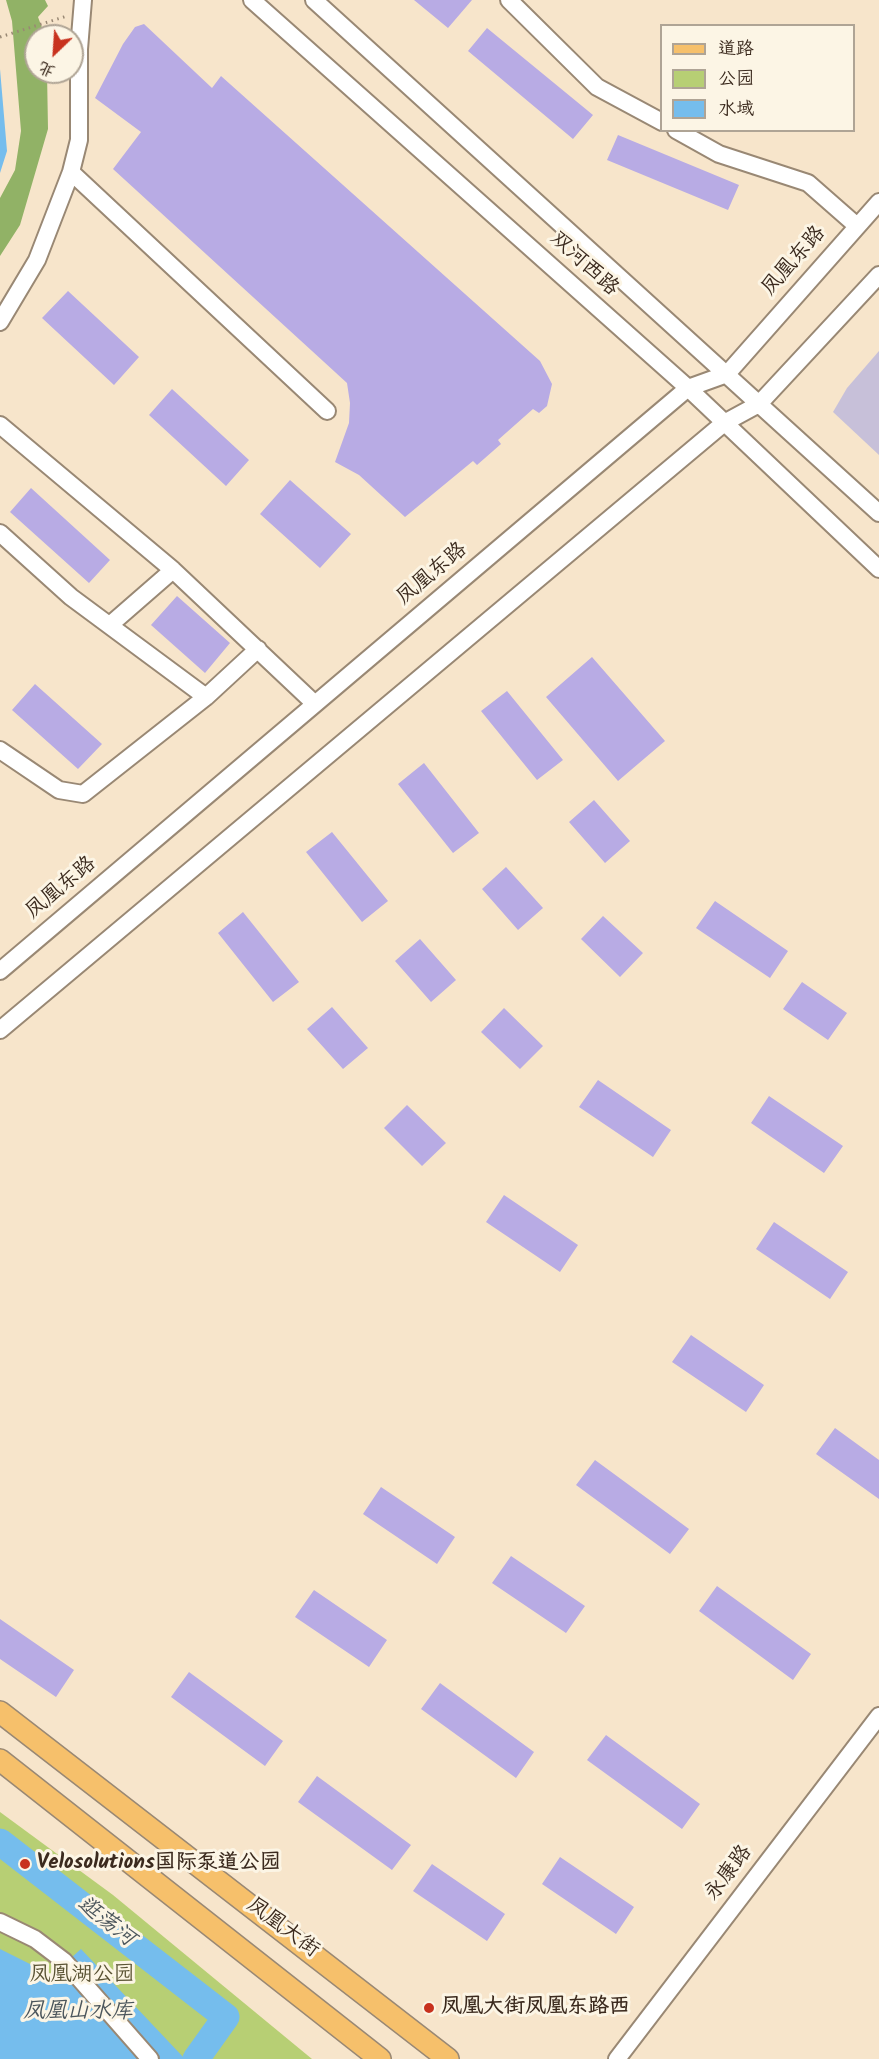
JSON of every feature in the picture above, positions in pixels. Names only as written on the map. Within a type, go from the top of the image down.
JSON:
[{"type":"main road","name":"凤凰大街","points":[[0,1713],[448,2059]]},
{"type":"main road","name":"凤凰大街","points":[[0,1760],[380,2059]]},
{"type":"street","name":"双河西路","points":[[252,0],[688,388],[879,569]]},
{"type":"street","name":"双河西路","points":[[314,0],[879,513]]},
{"type":"street","points":[[509,0],[597,87],[660,121]]},
{"type":"street","points":[[0,322],[37,260],[71,172],[80,131],[82,6]]},
{"type":"street","points":[[680,132],[719,154],[807,183],[857,226]]},
{"type":"street","points":[[71,172],[327,411]]},
{"type":"street","name":"凤凰东路","points":[[0,971],[688,388],[727,374],[879,202]]},
{"type":"street","points":[[0,1030],[724,423],[759,404],[879,274]]},
{"type":"street","points":[[0,425],[173,570],[315,704]]},
{"type":"street","points":[[0,533],[71,597],[111,624],[206,697]]},
{"type":"street","points":[[111,624],[173,570]]},
{"type":"street","points":[[0,750],[59,790],[83,794],[206,697],[258,649]]},
{"type":"street","name":"永康路","points":[[617,2059],[879,1716]]},
{"type":"street","points":[[0,1922],[35,1939],[64,1961],[150,2059]]},
{"type":"path","points":[[0,37],[82,6]]},
{"type":"shaded area","points":[[879,351],[879,455],[833,412],[847,388]]},
{"type":"green space","points":[[6,0],[45,0],[48,6],[38,17],[41,24],[24,24],[24,84],[47,84],[48,129],[20,225],[0,256],[0,198],[15,170],[21,131],[12,21]]},
{"type":"green space","name":"凤凰湖公园","points":[[0,1812],[113,1895],[312,2059],[0,2059]]},
{"type":"water","points":[[0,69],[7,151],[0,173]]},
{"type":"water","name":"凤凰山水库","points":[[0,1949],[52,1975],[81,1949],[185,2059],[0,2059]]},
{"type":"building","points":[[414,0],[472,0],[448,28]]},
{"type":"building","points":[[144,24],[212,88],[221,76],[540,361],[552,384],[547,406],[539,413],[533,409],[498,440],[501,444],[477,465],[473,461],[405,517],[359,475],[335,462],[349,423],[350,403],[347,383],[113,169],[141,132],[95,98],[123,44],[135,27]]},
{"type":"building","points":[[487,28],[593,115],[573,139],[468,51]]},
{"type":"building","points":[[618,135],[739,185],[728,210],[607,160]]},
{"type":"building","points":[[68,291],[139,357],[114,385],[42,318]]},
{"type":"building","points":[[172,389],[249,460],[226,486],[149,415]]},
{"type":"building","points":[[290,480],[351,534],[320,568],[260,514]]},
{"type":"building","points":[[31,488],[110,560],[89,583],[10,512]]},
{"type":"building","points":[[177,596],[230,643],[205,673],[151,625]]},
{"type":"building","points":[[592,657],[665,741],[618,781],[546,697]]},
{"type":"building","points":[[35,684],[102,744],[78,769],[12,710]]},
{"type":"building","points":[[507,691],[563,760],[537,780],[481,711]]},
{"type":"building","points":[[424,763],[479,833],[453,853],[398,784]]},
{"type":"building","points":[[594,800],[630,841],[605,863],[569,822]]},
{"type":"building","points":[[332,832],[388,901],[362,922],[306,852]]},
{"type":"building","points":[[506,867],[543,908],[518,930],[482,889]]},
{"type":"building","points":[[715,901],[788,951],[770,978],[696,928]]},
{"type":"building","points":[[243,912],[299,982],[273,1002],[218,933]]},
{"type":"building","points":[[603,916],[643,953],[620,977],[581,939]]},
{"type":"building","points":[[420,939],[456,980],[431,1002],[395,961]]},
{"type":"building","points":[[802,982],[847,1013],[828,1040],[783,1009]]},
{"type":"building","points":[[332,1007],[368,1048],[343,1069],[307,1029]]},
{"type":"building","points":[[504,1008],[543,1046],[520,1069],[481,1032]]},
{"type":"building","points":[[598,1080],[671,1130],[653,1157],[579,1107]]},
{"type":"building","points":[[769,1096],[843,1146],[824,1173],[751,1123]]},
{"type":"building","points":[[407,1105],[446,1143],[422,1166],[384,1128]]},
{"type":"building","points":[[504,1195],[578,1245],[560,1272],[486,1222]]},
{"type":"building","points":[[774,1222],[848,1272],[830,1299],[756,1249]]},
{"type":"building","points":[[691,1335],[764,1385],[746,1412],[672,1362]]},
{"type":"building","points":[[835,1428],[879,1460],[879,1499],[816,1454]]},
{"type":"building","points":[[595,1460],[689,1529],[670,1554],[576,1485]]},
{"type":"building","points":[[381,1487],[455,1537],[437,1564],[363,1514]]},
{"type":"building","points":[[511,1556],[585,1606],[566,1633],[492,1583]]},
{"type":"building","points":[[717,1586],[811,1654],[793,1680],[699,1611]]},
{"type":"building","points":[[314,1590],[387,1640],[369,1667],[295,1617]]},
{"type":"building","points":[[0,1619],[74,1670],[56,1697],[0,1659]]},
{"type":"building","points":[[189,1672],[283,1741],[265,1766],[171,1697]]},
{"type":"building","points":[[440,1683],[534,1752],[516,1778],[421,1709]]},
{"type":"building","points":[[606,1735],[700,1804],[682,1829],[587,1760]]},
{"type":"building","points":[[317,1776],[411,1845],[392,1870],[298,1802]]},
{"type":"building","points":[[560,1857],[634,1907],[616,1934],[542,1884]]},
{"type":"building","points":[[432,1864],[505,1914],[487,1941],[413,1891]]},
{"type":"waterway","name":"逛荡河","points":[[0,1842],[226,2017],[196,2059]]},
{"type":"place","name":"Velosolutions国际泵道公园","points":[[25,1864]]},
{"type":"place","name":"凤凰大街凤凰东路西","points":[[429,2008]]}]
